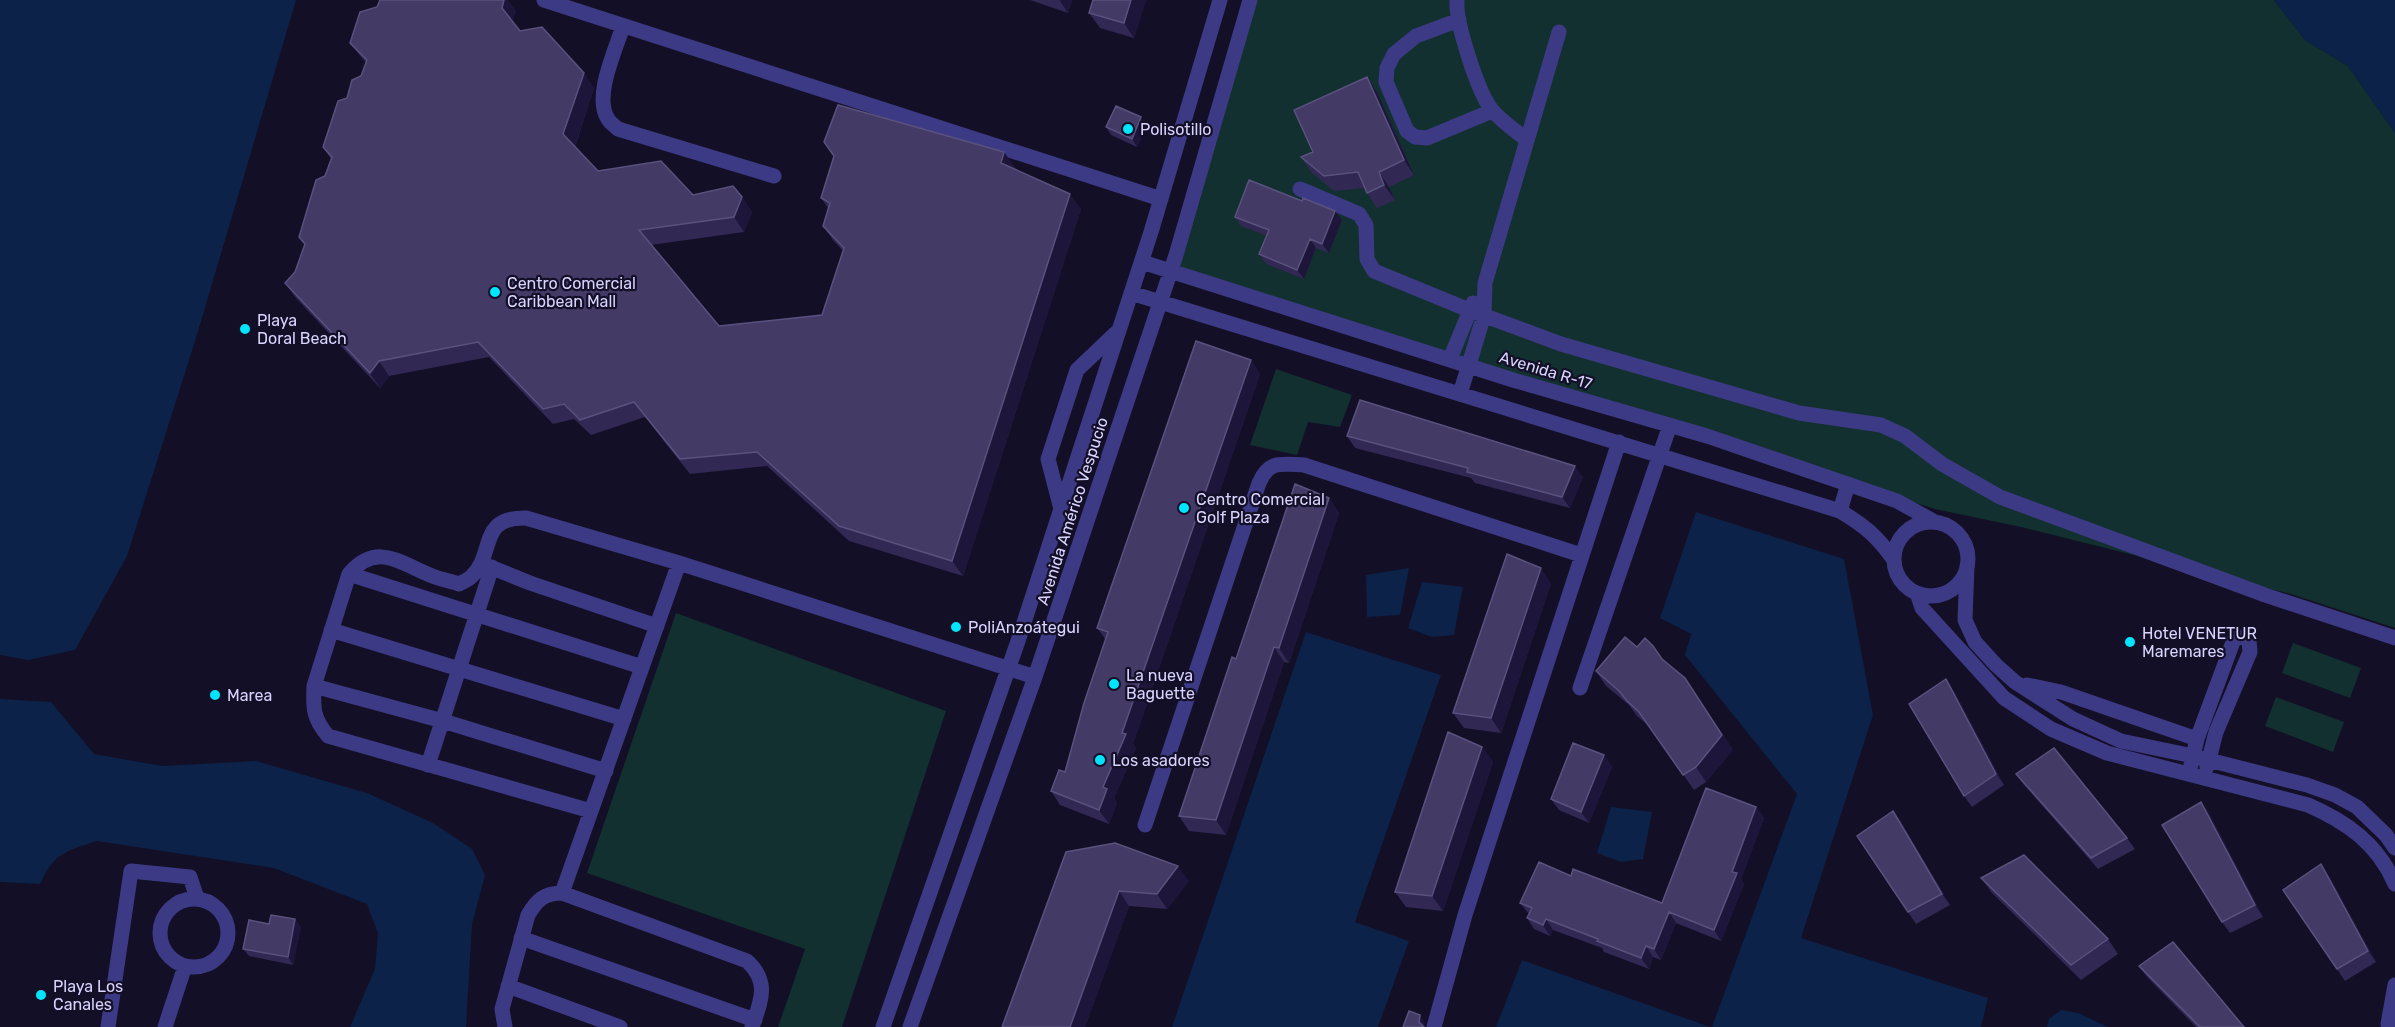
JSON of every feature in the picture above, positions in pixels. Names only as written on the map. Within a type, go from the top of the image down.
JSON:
[{"type":"street","points":[[544,0],[1161,199]]},
{"type":"street","name":"Avenida Américo Vespucio","points":[[883,1027],[1009,669],[1142,261],[1220,0]]},
{"type":"street","name":"Avenida Américo Vespucio","points":[[910,1027],[1035,677],[1160,302],[1250,0]]},
{"type":"street","points":[[1456,0],[1459,20],[1482,94],[1492,111],[1527,140]]},
{"type":"street","points":[[1459,20],[1416,36],[1394,54],[1386,68],[1386,82],[1407,132],[1415,137],[1427,138],[1492,111]]},
{"type":"street","points":[[623,26],[603,91],[603,107],[608,119],[618,129],[774,176]]},
{"type":"street","points":[[1450,359],[1469,310],[1485,283],[1559,32]]},
{"type":"street","points":[[1300,189],[1359,214],[1366,225],[1367,259],[1374,271],[1469,310],[1561,344],[1799,412],[1881,425],[1905,436],[1942,464],[2000,497],[2265,595],[2395,638]]},
{"type":"street","name":"Avenida R-17","points":[[1142,261],[1450,359],[1670,424],[1897,501],[1954,530],[1960,537],[1967,556],[1965,620],[1975,642],[2015,682],[2073,719],[2121,741],[2200,757],[2307,785],[2335,795],[2357,807],[2386,835],[2395,848]]},
{"type":"street","points":[[1460,394],[1484,315],[1485,283]]},
{"type":"street","points":[[1131,293],[1660,454],[1840,512],[1866,527],[1880,540],[1894,560]]},
{"type":"street","points":[[1061,509],[1048,459],[1077,370],[1120,330]]},
{"type":"street","points":[[1580,688],[1670,424]]},
{"type":"street","points":[[1434,1027],[1465,915],[1619,442]]},
{"type":"street","points":[[1144,825],[1259,483],[1264,472],[1277,463],[1304,465],[1581,555]]},
{"type":"street","points":[[1840,512],[1848,484]]},
{"type":"street","points":[[428,765],[477,613],[490,534],[500,523],[511,517],[526,518],[679,563],[1035,677]]},
{"type":"street","points":[[1935,522],[1923,523],[1911,528],[1902,536],[1896,547],[1894,560],[1901,581],[1917,593],[1932,596],[1954,587],[1963,578],[1967,566]]},
{"type":"street","points":[[486,565],[471,578],[459,584],[436,578],[388,557],[373,557],[359,562],[349,574],[314,686],[313,705],[316,722],[328,736],[591,811]]},
{"type":"street","points":[[562,893],[679,563]]},
{"type":"street","points":[[486,565],[530,583],[657,626]]},
{"type":"street","points":[[349,574],[642,667]]},
{"type":"street","points":[[1917,593],[1922,608],[1970,662],[2004,698],[2028,715],[2051,729],[2107,753],[2308,805],[2342,821],[2368,841],[2388,867],[2395,884]]},
{"type":"street","points":[[331,630],[624,719]]},
{"type":"street","points":[[2190,774],[2200,757],[2216,732],[2250,652],[2251,646],[2244,637],[2235,638],[2233,642],[2198,739],[2200,757],[2205,778]]},
{"type":"street","points":[[2015,682],[2061,693],[2198,739]]},
{"type":"street","points":[[314,686],[443,721],[606,771]]},
{"type":"street","points":[[108,1027],[131,871],[190,877],[197,898]]},
{"type":"street","points":[[505,1027],[502,1009],[521,938],[528,915],[536,902],[549,893],[562,893],[747,961],[757,970],[762,999],[753,1023],[521,938]]},
{"type":"street","points":[[197,898],[210,901],[226,919],[229,934],[225,948],[217,959],[197,967],[185,966],[175,962],[165,951],[160,941],[160,926],[168,909],[181,900],[197,898]]},
{"type":"street","points":[[165,1027],[185,966]]},
{"type":"street","points":[[508,986],[620,1027]]},
{"type":"street","points":[[2388,1025],[2395,986]]},
{"type":"green space","points":[[1250,0],[2274,0],[2305,40],[2348,66],[2395,133],[2395,628],[2291,594],[2021,527],[1935,509],[1170,271]]},
{"type":"green space","points":[[1276,369],[1352,395],[1340,427],[1308,422],[1297,455],[1250,445]]},
{"type":"green space","points":[[676,613],[946,711],[842,1027],[778,1027],[805,949],[587,873]]},
{"type":"green space","points":[[2293,643],[2361,668],[2350,698],[2282,673]]},
{"type":"green space","points":[[2276,697],[2344,722],[2333,752],[2265,726]]},
{"type":"water","points":[[0,0],[296,0],[196,338],[127,556],[75,650],[28,660],[0,655]]},
{"type":"water","points":[[2274,0],[2395,0],[2395,133],[2348,66],[2305,40]]},
{"type":"water","points":[[1696,512],[1844,559],[1873,715],[1801,938],[1988,998],[1981,1027],[1712,1027],[1797,794],[1685,655],[1691,634],[1660,618]]},
{"type":"water","points":[[1409,568],[1400,615],[1367,617],[1366,575]]},
{"type":"water","points":[[1422,582],[1463,587],[1454,635],[1432,637],[1408,628]]},
{"type":"water","points":[[1306,632],[1441,675],[1355,922],[1409,941],[1378,1027],[1172,1027]]},
{"type":"water","points":[[0,699],[51,702],[94,754],[162,766],[256,761],[367,793],[433,823],[472,849],[485,875],[472,924],[466,1027],[350,1027],[375,969],[378,933],[367,904],[274,868],[97,841],[69,851],[56,859],[40,884],[0,882]]},
{"type":"water","points":[[1611,807],[1652,812],[1643,859],[1621,862],[1597,853]]},
{"type":"water","points":[[1522,960],[1710,1027],[1496,1027]]},
{"type":"water","points":[[2061,1010],[2078,1013],[2108,1027],[2047,1027],[2049,1019]]},
{"type":"building","name":"Centro Comercial Caribbean Mall","points":[[380,0],[504,0],[502,8],[520,31],[542,27],[584,73],[563,134],[598,171],[661,161],[693,195],[733,186],[742,197],[734,217],[639,230],[719,326],[822,315],[844,248],[823,226],[830,203],[821,198],[834,156],[824,142],[838,105],[1004,152],[1001,163],[1070,194],[952,561],[839,526],[757,452],[680,459],[634,402],[580,420],[564,404],[543,409],[478,342],[379,361],[370,373],[285,283],[295,272],[305,244],[299,237],[316,180],[325,176],[332,157],[323,147],[338,101],[347,98],[352,80],[361,76],[367,60],[350,43],[360,12],[377,7]]},
{"type":"building","points":[[1093,0],[1131,0],[1124,23],[1089,13]]},
{"type":"building","points":[[1367,77],[1404,160],[1379,172],[1384,185],[1367,193],[1358,172],[1324,176],[1301,157],[1313,152],[1294,110]]},
{"type":"building","points":[[1116,106],[1141,117],[1132,139],[1106,127]]},
{"type":"building","points":[[1249,180],[1335,211],[1322,244],[1310,239],[1297,270],[1259,254],[1269,230],[1235,217]]},
{"type":"building","points":[[1196,341],[1251,360],[1122,733],[1126,734],[1103,787],[1107,789],[1099,810],[1051,791],[1059,770],[1065,772],[1084,703],[1108,632],[1097,628]]},
{"type":"building","points":[[1360,400],[1575,466],[1562,497],[1467,472],[1468,468],[1347,436]]},
{"type":"building","points":[[1295,484],[1329,498],[1279,648],[1274,647],[1216,820],[1179,816],[1232,657],[1236,659]]},
{"type":"building","points":[[1507,554],[1541,568],[1491,718],[1453,713]]},
{"type":"building","points":[[1625,637],[1637,647],[1645,638],[1662,659],[1685,678],[1722,735],[1696,767],[1683,775],[1639,712],[1596,671]]},
{"type":"building","points":[[1946,679],[1996,774],[1964,796],[1909,704]]},
{"type":"building","points":[[1448,732],[1482,747],[1432,896],[1395,892]]},
{"type":"building","points":[[1573,743],[1604,755],[1581,812],[1551,799]]},
{"type":"building","points":[[2054,748],[2127,838],[2091,858],[2016,774]]},
{"type":"building","points":[[1706,788],[1756,807],[1732,872],[1737,873],[1714,930],[1669,912],[1654,949],[1646,946],[1641,958],[1546,919],[1543,925],[1527,918],[1532,908],[1520,903],[1539,862],[1571,876],[1573,869],[1662,903]]},
{"type":"building","points":[[2201,802],[2255,905],[2222,922],[2162,825]]},
{"type":"building","points":[[1893,811],[1942,894],[1908,912],[1857,836]]},
{"type":"building","points":[[1115,843],[1178,866],[1157,894],[1119,891],[1070,1027],[1002,1027],[1066,852]]},
{"type":"building","points":[[2024,855],[2108,939],[2071,965],[1981,878]]},
{"type":"building","points":[[2321,864],[2368,951],[2337,969],[2283,890]]},
{"type":"building","points":[[271,915],[295,919],[288,957],[243,949],[249,920],[269,924]]},
{"type":"building","points":[[2173,942],[2244,1027],[2200,1027],[2139,966]]},
{"type":"building","points":[[1409,1011],[1420,1015],[1419,1022],[1424,1027],[1403,1027]]},
{"type":"place","name":"Polisotillo","points":[[1128,129]]},
{"type":"place","name":"Centro Comercial Caribbean Mall","points":[[495,292]]},
{"type":"place","name":"Playa Doral Beach","points":[[245,329]]},
{"type":"place","name":"Centro Comercial Golf Plaza","points":[[1184,508]]},
{"type":"place","name":"PoliAnzoátegui","points":[[956,627]]},
{"type":"place","name":"Hotel VENETUR Maremares","points":[[2130,642]]},
{"type":"place","name":"La nueva Baguette","points":[[1114,684]]},
{"type":"place","name":"Marea","points":[[215,695]]},
{"type":"place","name":"Los asadores","points":[[1100,760]]},
{"type":"place","name":"Playa Los Canales","points":[[41,995]]}]
